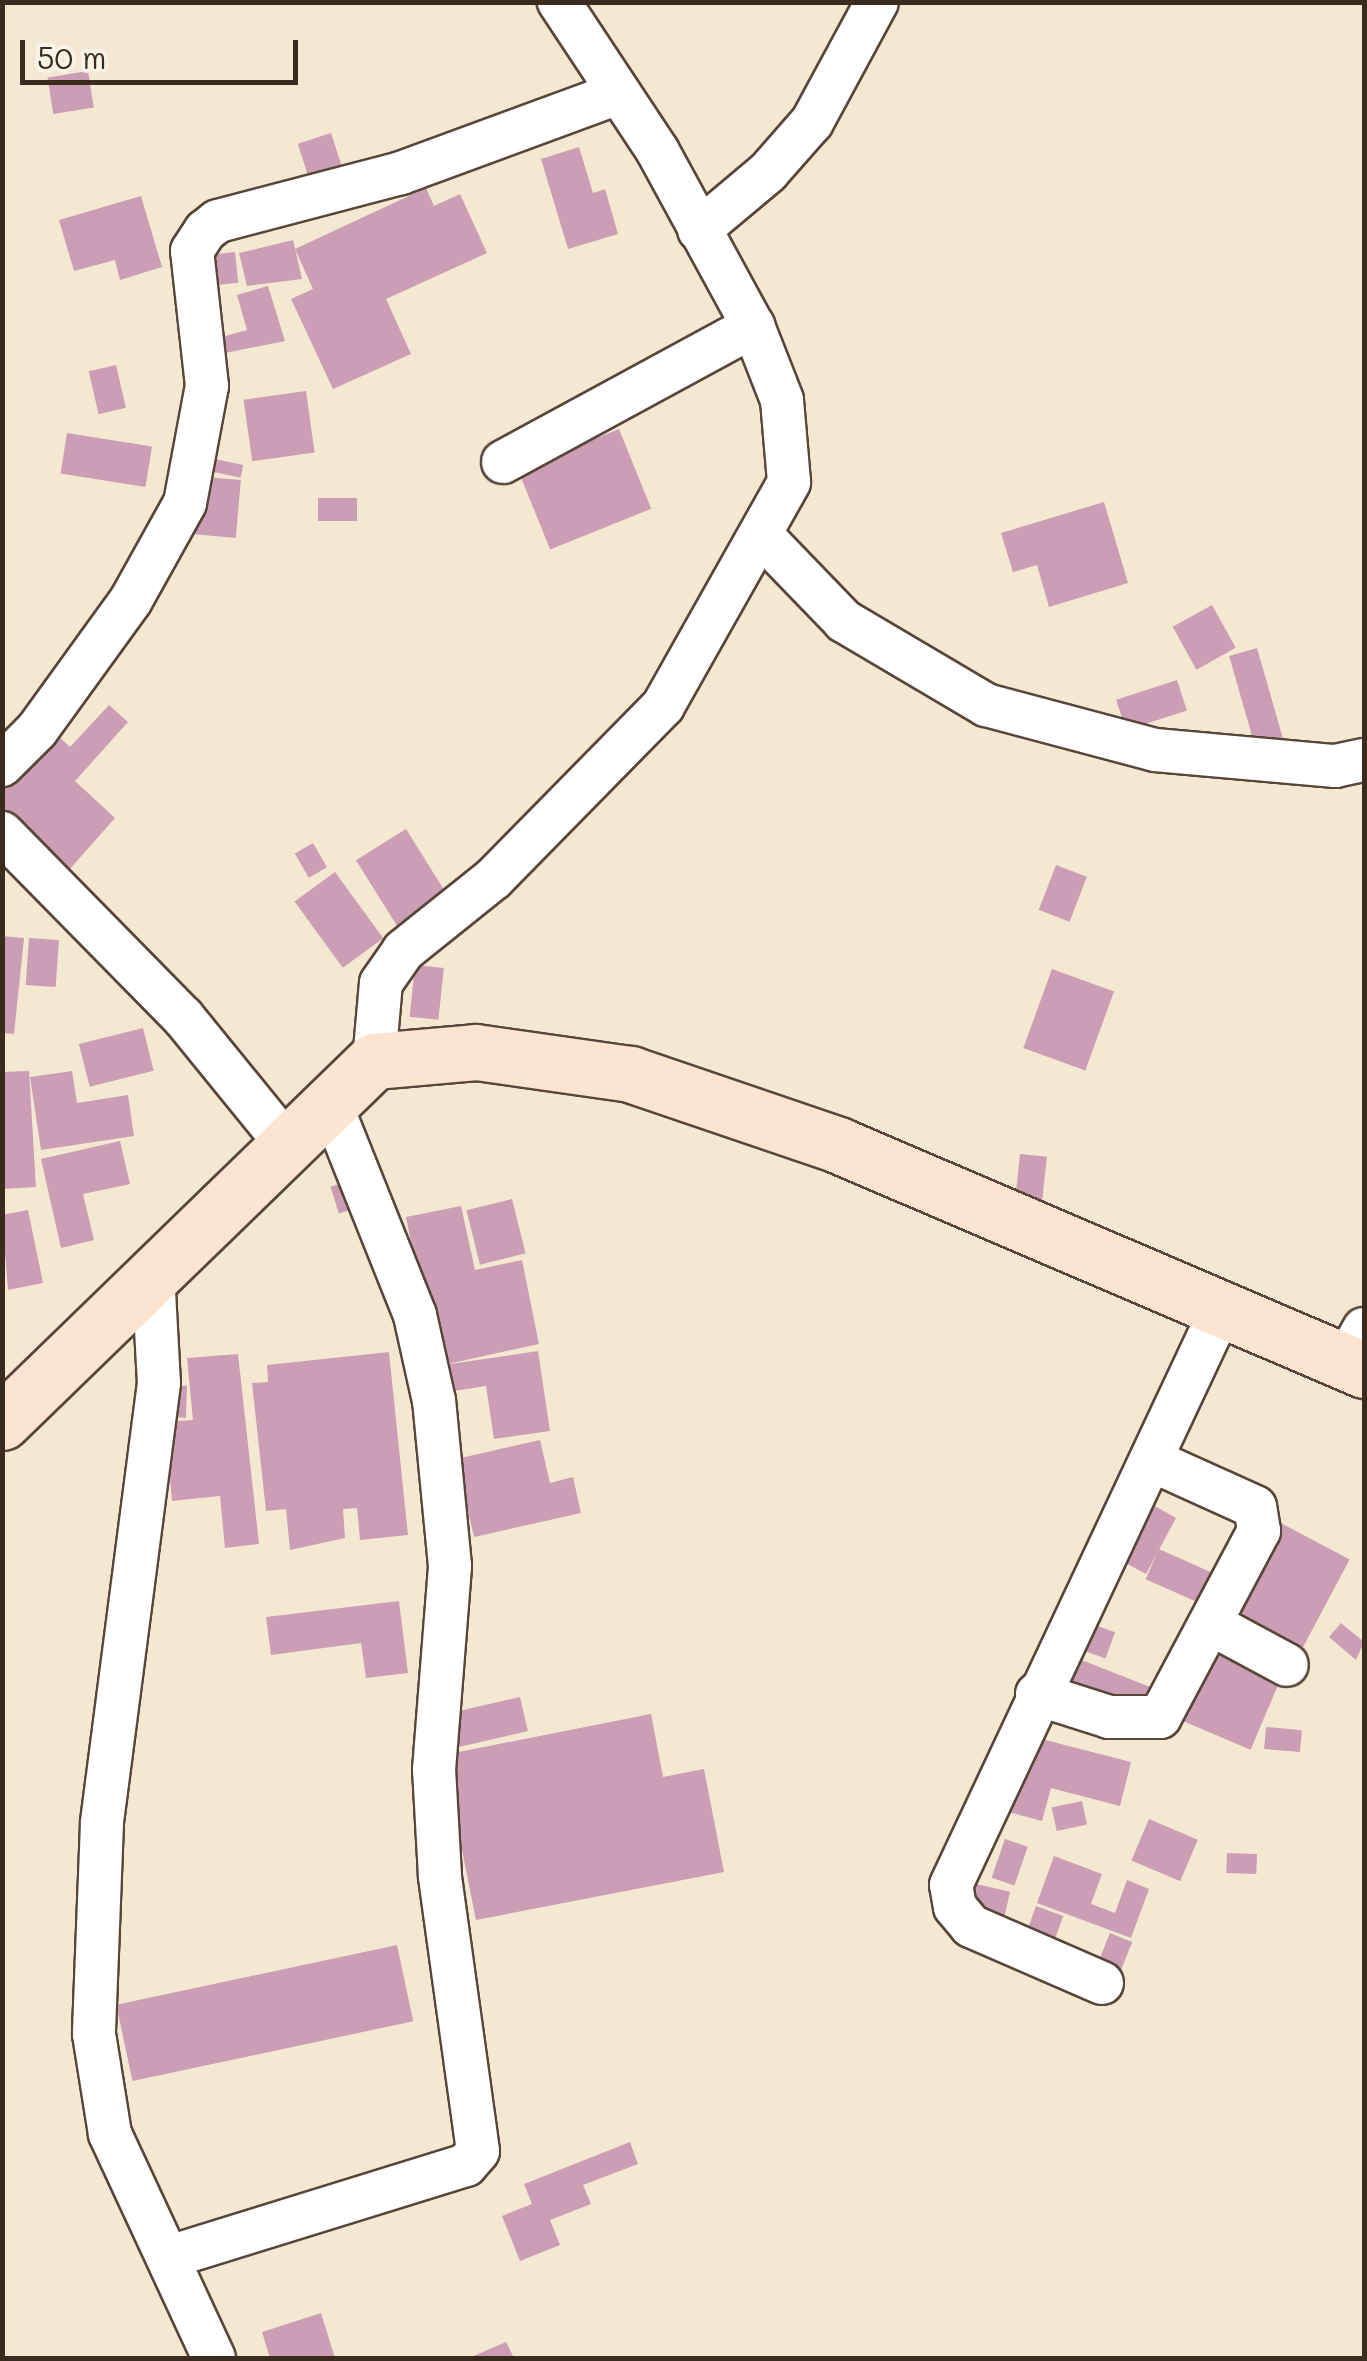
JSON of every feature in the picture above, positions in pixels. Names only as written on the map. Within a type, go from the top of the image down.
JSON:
[{"type":"main road","points":[[2,1422],[374,1061],[476,1052],[630,1074],[838,1144],[1221,1310],[1358,1354]]},
{"type":"street","points":[[374,1061],[381,982],[403,951],[494,878],[663,706],[789,482],[782,400],[753,326],[619,93],[559,2]]},
{"type":"street","points":[[699,230],[768,172],[812,122],[877,2]]},
{"type":"street","points":[[2,765],[37,730],[131,600],[185,503],[207,386],[192,251],[205,231],[218,221],[401,173],[619,93]]},
{"type":"street","points":[[503,462],[753,326]]},
{"type":"street","points":[[762,536],[844,621],[986,705],[1156,750],[1334,766],[1364,760]]},
{"type":"street","points":[[2,833],[183,1017],[286,1145]]},
{"type":"street","points":[[170,2257],[466,2164],[478,2152],[437,1823],[434,1770],[450,1566],[434,1401],[414,1315],[330,1104]]},
{"type":"street","points":[[153,1273],[160,1383],[102,1823],[94,2034],[110,2134],[214,2358]]},
{"type":"street","points":[[1102,1983],[971,1926],[955,1907],[951,1885],[1037,1694],[1221,1310]]},
{"type":"street","points":[[1037,1694],[1109,1717],[1160,1717],[1259,1532],[1254,1506],[1151,1460]]},
{"type":"street","points":[[1211,1624],[1287,1666]]},
{"type":"building","points":[[88,71],[94,108],[53,114],[48,77]]},
{"type":"building","points":[[331,133],[341,164],[308,175],[298,144]]},
{"type":"building","points":[[579,147],[593,193],[605,189],[618,234],[568,249],[541,159]]},
{"type":"building","points":[[426,188],[434,206],[460,194],[487,253],[386,299],[411,354],[333,389],[291,299],[313,289],[295,249]]},
{"type":"building","points":[[141,196],[162,267],[120,280],[115,260],[74,271],[59,220]]},
{"type":"building","points":[[293,240],[302,279],[247,286],[239,253]]},
{"type":"building","points":[[235,252],[238,283],[203,286],[200,256]]},
{"type":"building","points":[[268,286],[285,341],[215,355],[211,340],[247,330],[237,295]]},
{"type":"building","points":[[116,365],[126,408],[99,414],[89,371]]},
{"type":"building","points":[[306,391],[315,452],[252,461],[244,400]]},
{"type":"building","points":[[619,429],[651,509],[550,550],[518,470]]},
{"type":"building","points":[[67,433],[152,446],[146,487],[61,473]]},
{"type":"building","points":[[210,458],[243,465],[241,478],[207,471]]},
{"type":"building","points":[[194,476],[241,480],[236,538],[189,534]]},
{"type":"building","points":[[318,498],[357,498],[357,521],[318,521]]},
{"type":"building","points":[[1104,502],[1128,583],[1049,607],[1037,565],[1013,572],[1001,533]]},
{"type":"building","points":[[1212,605],[1236,648],[1196,670],[1173,627]]},
{"type":"building","points":[[1257,648],[1283,740],[1256,748],[1229,656]]},
{"type":"building","points":[[1177,680],[1187,710],[1126,730],[1116,700]]},
{"type":"building","points":[[109,705],[128,722],[75,781],[115,818],[61,879],[2,825],[2,787],[53,731],[70,747]]},
{"type":"building","points":[[406,829],[448,897],[398,928],[356,860]]},
{"type":"building","points":[[313,843],[327,867],[309,878],[295,854]]},
{"type":"building","points":[[1056,865],[1087,877],[1070,922],[1039,910]]},
{"type":"building","points":[[335,872],[383,938],[343,968],[295,901]]},
{"type":"building","points":[[2,936],[24,938],[14,1034],[2,1033]]},
{"type":"building","points":[[29,938],[59,940],[56,987],[26,985]]},
{"type":"building","points":[[415,965],[444,968],[438,1020],[410,1017]]},
{"type":"building","points":[[1052,969],[1114,992],[1085,1071],[1023,1048]]},
{"type":"building","points":[[143,1028],[154,1071],[90,1087],[79,1044]]},
{"type":"building","points":[[29,1071],[36,1187],[2,1189],[2,1072]]},
{"type":"building","points":[[72,1071],[77,1103],[128,1095],[134,1136],[41,1150],[30,1077]]},
{"type":"building","points":[[120,1141],[130,1184],[83,1194],[94,1240],[61,1248],[41,1159]]},
{"type":"building","points":[[1020,1154],[1047,1157],[1042,1205],[1015,1202]]},
{"type":"building","points":[[343,1183],[351,1210],[339,1214],[331,1187]]},
{"type":"building","points":[[512,1199],[526,1253],[480,1265],[466,1210]]},
{"type":"building","points":[[461,1206],[475,1270],[522,1260],[539,1344],[443,1365],[538,1351],[550,1431],[494,1439],[486,1386],[441,1393],[406,1217]]},
{"type":"building","points":[[28,1210],[43,1283],[8,1290],[2,1215]]},
{"type":"building","points":[[389,1352],[408,1535],[360,1540],[357,1508],[343,1509],[345,1538],[290,1550],[286,1509],[266,1511],[252,1383],[268,1382],[267,1365]]},
{"type":"building","points":[[238,1354],[259,1544],[225,1548],[220,1496],[172,1501],[165,1422],[193,1420],[187,1358]]},
{"type":"building","points":[[164,1385],[187,1386],[186,1418],[163,1417]]},
{"type":"building","points":[[540,1440],[550,1483],[573,1477],[581,1513],[474,1537],[456,1459]]},
{"type":"building","points":[[1148,1502],[1176,1518],[1146,1574],[1111,1555]]},
{"type":"building","points":[[1279,1522],[1350,1560],[1303,1648],[1232,1610]]},
{"type":"building","points":[[1159,1549],[1211,1572],[1198,1602],[1146,1579]]},
{"type":"building","points":[[399,1601],[408,1673],[366,1678],[361,1643],[271,1655],[266,1617]]},
{"type":"building","points":[[1084,1621],[1115,1632],[1105,1659],[1074,1647]]},
{"type":"building","points":[[1341,1623],[1364,1642],[1356,1660],[1329,1637]]},
{"type":"building","points":[[1211,1646],[1282,1676],[1251,1750],[1180,1720]]},
{"type":"building","points":[[1061,1652],[1158,1690],[1143,1714],[1047,1686]]},
{"type":"building","points":[[520,1697],[528,1731],[455,1748],[447,1714]]},
{"type":"building","points":[[651,1714],[663,1777],[704,1769],[724,1872],[476,1920],[443,1755]]},
{"type":"building","points":[[1266,1727],[1302,1730],[1300,1752],[1264,1749]]},
{"type":"building","points":[[1022,1734],[1131,1762],[1120,1806],[1051,1788],[1042,1821],[997,1809]]},
{"type":"building","points":[[1082,1801],[1087,1824],[1057,1831],[1052,1807]]},
{"type":"building","points":[[1149,1819],[1198,1840],[1180,1881],[1131,1860]]},
{"type":"building","points":[[1005,1839],[1028,1847],[1014,1886],[992,1878]]},
{"type":"building","points":[[1227,1853],[1257,1854],[1256,1874],[1226,1873]]},
{"type":"building","points":[[1054,1856],[1102,1874],[1091,1904],[1115,1913],[1127,1880],[1149,1889],[1131,1938],[1037,1903]]},
{"type":"building","points":[[976,1884],[1010,1892],[1004,1917],[970,1909]]},
{"type":"building","points":[[1036,1906],[1063,1916],[1052,1947],[1025,1937]]},
{"type":"building","points":[[1110,1933],[1132,1942],[1115,1984],[1093,1975]]},
{"type":"building","points":[[397,1945],[413,2021],[132,2081],[116,2005]]},
{"type":"building","points":[[630,2142],[638,2164],[583,2185],[591,2204],[550,2220],[560,2245],[520,2261],[502,2216],[532,2204],[524,2184]]},
{"type":"building","points":[[321,2313],[335,2358],[270,2358],[262,2332]]},
{"type":"building","points":[[506,2342],[514,2358],[469,2358]]}]
